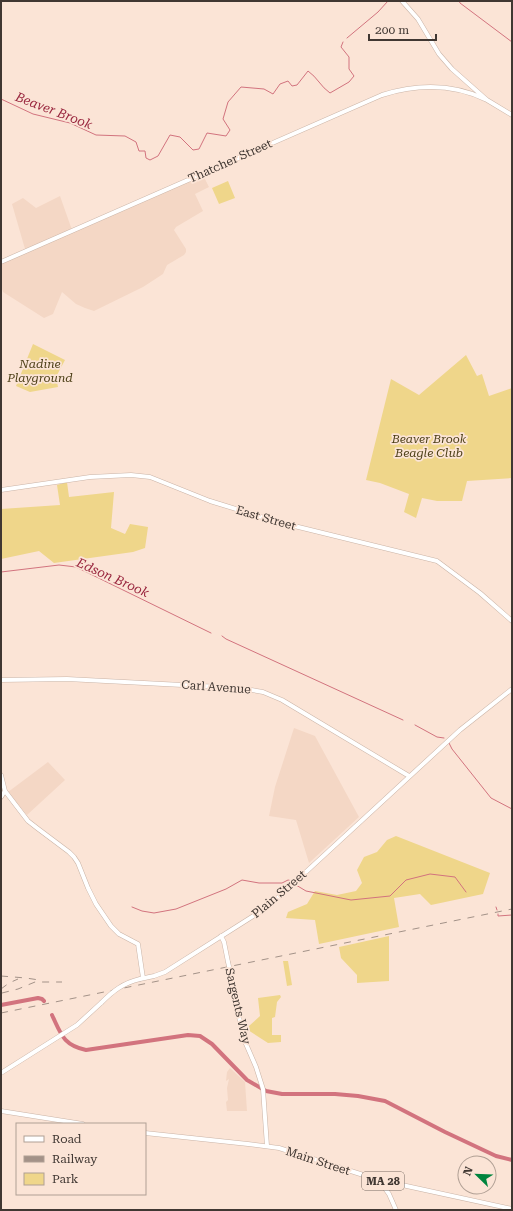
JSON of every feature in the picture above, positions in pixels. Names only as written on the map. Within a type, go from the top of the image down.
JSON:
[{"type":"street","points":[[402,1],[418,19],[442,58],[466,82],[488,100],[512,115]]},
{"type":"street","points":[[466,82],[467,93]]},
{"type":"street","name":"Thatcher Street","points":[[1,262],[382,95],[406,88],[425,86],[467,93],[488,100]]},
{"type":"street","points":[[467,93],[471,86]]},
{"type":"street","name":"East Street","points":[[1,490],[90,477],[131,475],[150,477],[210,501],[278,522],[436,561],[480,593],[512,621]]},
{"type":"street","name":"Carl Avenue","points":[[1,680],[66,679],[256,690],[286,702],[409,776]]},
{"type":"street","name":"Plain Street","points":[[1,1073],[83,1021],[120,986],[163,973],[272,904],[465,725],[512,689]]},
{"type":"street","points":[[1,775],[5,791],[12,801],[35,827],[69,852],[78,864],[96,904],[111,926],[119,934],[136,942],[139,947],[142,979]]},
{"type":"street","points":[[1,797],[5,791]]},
{"type":"street","name":"Sargents Way","points":[[221,936],[231,975],[243,1037],[261,1082],[264,1095],[267,1146]]},
{"type":"street","points":[[1,1111],[77,1123]]},
{"type":"street","name":"Main Street","points":[[146,1133],[267,1146],[290,1151],[386,1182],[512,1209]]},
{"type":"street","points":[[379,1180],[393,1200],[396,1210]]},
{"type":"street","points":[[386,1182],[386,1189]]},
{"type":"shaded area","points":[[203,175],[209,187],[195,194],[203,211],[176,227],[174,230],[186,249],[186,252],[184,255],[167,265],[163,274],[143,287],[94,311],[76,304],[62,292],[53,314],[44,318],[3,292],[1,286],[1,264]]},
{"type":"shaded area","points":[[60,196],[72,230],[25,249],[12,204],[23,198],[36,208]]},
{"type":"shaded area","points":[[294,728],[315,736],[359,817],[309,863],[296,820],[269,816],[275,787]]},
{"type":"shaded area","points":[[48,762],[65,780],[27,815],[8,792]]},
{"type":"shaded area","points":[[230,1068],[245,1082],[247,1111],[227,1111],[226,1102],[228,1100],[227,1088],[229,1079],[226,1081],[227,1072]]},
{"type":"green space","points":[[228,181],[235,198],[219,204],[212,188]]},
{"type":"green space","name":"Nadine Playground","points":[[33,344],[65,360],[56,377],[58,387],[30,392],[16,386]]},
{"type":"green space","name":"Beaver Brook Beagle Club","points":[[466,355],[477,376],[482,374],[489,396],[512,388],[512,478],[467,481],[462,501],[437,501],[422,498],[416,518],[404,512],[409,494],[380,483],[366,480],[391,379],[419,395]]},
{"type":"green space","points":[[67,482],[69,497],[114,492],[111,528],[125,534],[130,524],[148,527],[145,548],[133,552],[54,563],[39,551],[1,559],[1,509],[60,505],[57,485]]},
{"type":"green space","points":[[396,836],[490,873],[483,894],[431,905],[420,894],[394,898],[399,927],[319,944],[315,920],[286,918],[288,912],[307,904],[315,891],[337,895],[356,891],[362,883],[357,870],[364,857],[377,852],[387,840]]},
{"type":"green space","points":[[389,936],[389,981],[357,983],[357,975],[341,958],[339,947]]},
{"type":"green space","points":[[283,961],[288,961],[292,985],[287,986]]},
{"type":"green space","points":[[280,995],[281,997],[277,1002],[275,1017],[272,1018],[272,1035],[281,1035],[281,1042],[268,1043],[248,1030],[249,1026],[260,1016],[258,998]]},
{"type":"waterway","name":"Beaver Brook","points":[[347,38],[378,12],[388,1]]},
{"type":"waterway","name":"Beaver Brook","points":[[459,1],[512,42]]},
{"type":"waterway","name":"Beaver Brook","points":[[1,99],[33,114],[70,123],[96,135],[125,136],[136,142],[139,151],[145,151],[146,158],[150,160],[158,156],[170,135],[180,137],[193,150],[199,149],[207,133],[226,136],[230,130],[223,119],[228,102],[241,87],[264,89],[273,94],[280,84],[288,81],[292,86],[297,85],[308,71],[330,93],[349,82],[354,76],[349,69],[349,57],[341,47],[343,42]]},
{"type":"waterway","name":"Edson Brook","points":[[1,572],[59,565],[76,567],[211,633]]},
{"type":"waterway","name":"Edson Brook","points":[[222,636],[403,720]]},
{"type":"waterway","name":"Edson Brook","points":[[415,725],[437,737],[444,738]]},
{"type":"waterway","name":"Edson Brook","points":[[449,743],[452,749],[491,798],[512,809]]},
{"type":"waterway","points":[[296,885],[306,891],[351,900],[390,896],[406,880],[430,874],[455,877],[466,892]]},
{"type":"waterway","points":[[132,907],[142,911],[154,913],[176,909],[226,889],[242,880],[259,883],[282,883],[288,880],[292,881]]},
{"type":"waterway","points":[[498,914],[498,916],[512,915]]},
{"type":"waterway","points":[[1,1005],[38,998],[44,1001]]},
{"type":"waterway","points":[[52,1015],[64,1038],[72,1045],[86,1050],[188,1035],[200,1036],[212,1044],[247,1080],[266,1091],[282,1094],[335,1094],[358,1096],[385,1101],[496,1156],[512,1160]]},
{"type":"railway","points":[[1,1013],[512,909]]},
{"type":"railway","points":[[1,976],[39,980]]},
{"type":"railway","points":[[1,989],[18,979]]},
{"type":"railway","points":[[2,993],[18,989],[35,982],[62,982]]}]
